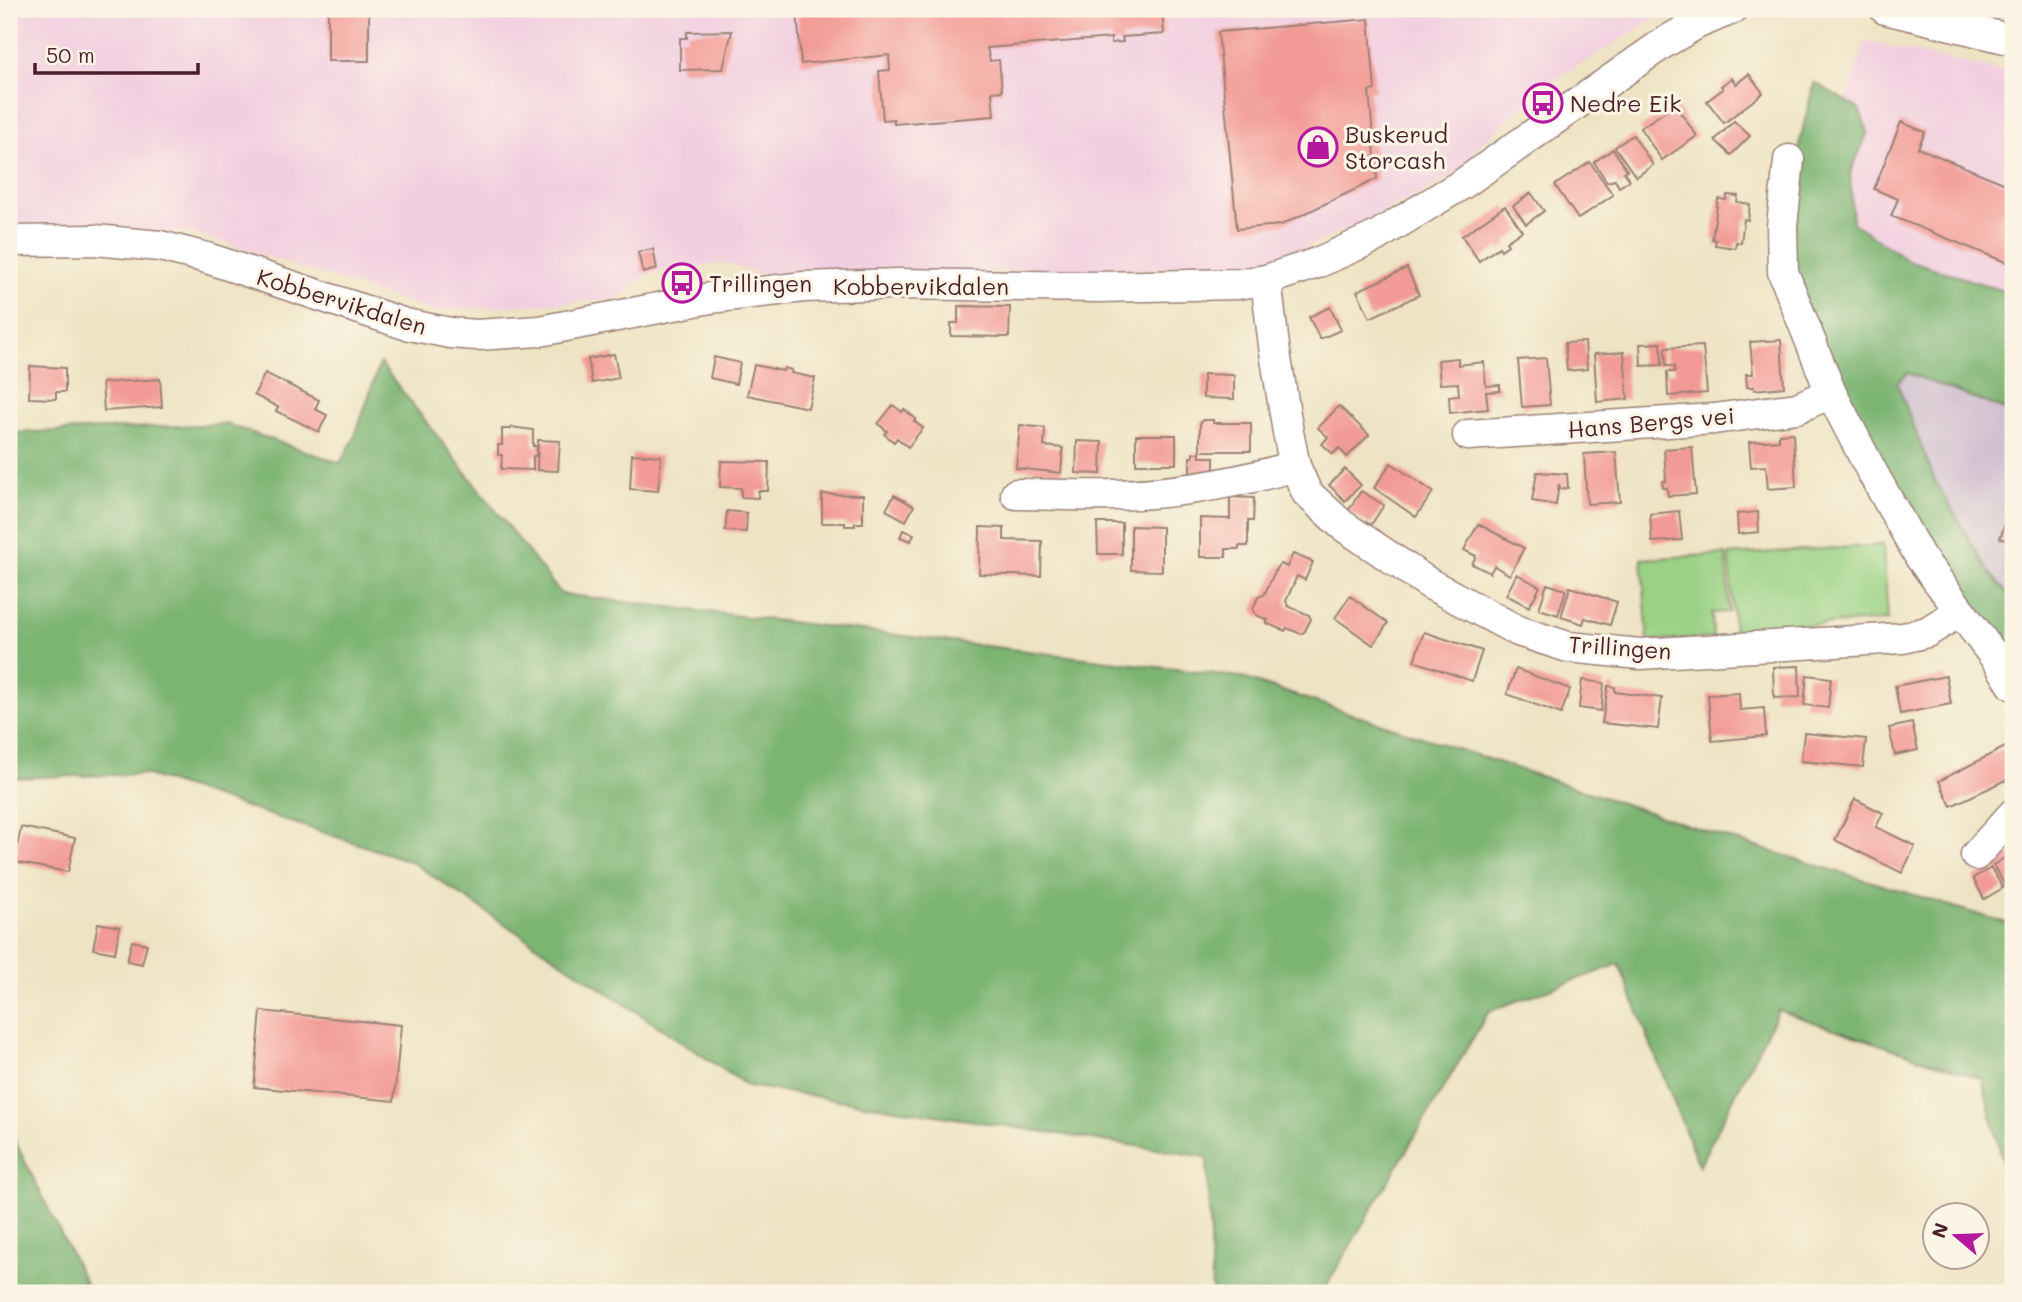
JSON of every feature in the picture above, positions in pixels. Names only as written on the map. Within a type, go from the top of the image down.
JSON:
[{"type":"street","name":"Kobbervikdalen","points":[[9,241],[95,240],[160,246],[220,262],[405,324],[450,333],[477,335],[540,331],[709,298],[804,287],[898,284],[1160,287],[1238,284],[1266,280],[1317,263],[1375,236],[1464,183],[1662,44],[1696,24],[1732,9]]},
{"type":"street","points":[[1885,9],[2013,40]]},
{"type":"street","points":[[1790,160],[1782,226],[1783,272],[1831,393],[1920,557],[2013,685]]},
{"type":"street","name":"Trillingen","points":[[1266,280],[1294,466],[1307,493],[1342,525],[1396,562],[1430,584],[1507,625],[1568,647],[1640,654],[1876,642],[1927,632],[1959,612]]},
{"type":"street","name":"Hans Bergs vei","points":[[1468,435],[1714,419],[1797,408],[1831,393]]},
{"type":"street","points":[[1016,494],[1160,493],[1257,477],[1294,466]]},
{"type":"street","points":[[1976,855],[2013,814]]},
{"type":"shaded area","points":[[9,9],[1678,9],[1662,14],[1539,90],[1472,151],[1472,161],[1432,189],[1288,256],[1243,268],[756,274],[726,263],[648,273],[618,299],[433,311],[195,233],[9,223]]},
{"type":"shaded area","points":[[1865,41],[2013,74],[2013,294],[1908,260],[1853,223],[1850,174],[1868,132],[1846,102]]},
{"type":"shaded area","points":[[1906,373],[2013,413],[2013,600],[1989,572],[1935,481],[1897,383]]},
{"type":"green space","points":[[1814,82],[1859,109],[1868,132],[1850,174],[1853,223],[1908,260],[2013,294],[2013,413],[1907,373],[1897,383],[1935,481],[1989,572],[2013,600],[2013,650],[2002,645],[1901,501],[1837,373],[1791,272],[1790,230],[1800,141]]},
{"type":"green space","points":[[380,363],[561,594],[1240,677],[1721,836],[2013,925],[2013,1202],[1982,1079],[1778,1010],[1699,1166],[1619,964],[1489,1011],[1322,1293],[1212,1293],[1207,1157],[748,1086],[410,861],[145,774],[9,778],[9,433],[226,424],[340,463],[354,439]]},
{"type":"green space","points":[[1883,545],[1888,620],[1734,630],[1729,555]]},
{"type":"green space","points":[[1726,554],[1729,612],[1712,613],[1713,638],[1648,641],[1642,559]]},
{"type":"green space","points":[[9,1134],[14,1139],[90,1293],[9,1293]]},
{"type":"building","points":[[328,9],[369,9],[369,61],[328,61]]},
{"type":"building","points":[[797,9],[1162,9],[1164,34],[1122,37],[1123,42],[1111,43],[1111,38],[987,48],[990,61],[999,60],[1002,91],[992,92],[994,116],[894,124],[894,119],[883,120],[879,71],[890,70],[889,55],[801,64]]},
{"type":"building","points":[[1369,19],[1375,90],[1369,91],[1377,179],[1281,225],[1237,229],[1218,32]]},
{"type":"building","points":[[732,31],[723,69],[680,70],[680,38],[687,38],[687,32]]},
{"type":"building","points":[[1749,74],[1763,93],[1724,123],[1707,101],[1732,78],[1736,84]]},
{"type":"building","points":[[1675,105],[1697,136],[1662,160],[1640,128]]},
{"type":"building","points":[[1734,121],[1750,136],[1731,155],[1715,140]]},
{"type":"building","points":[[1901,122],[1925,132],[1918,148],[2013,187],[2013,265],[1891,216],[1898,199],[1874,189]]},
{"type":"building","points":[[1633,135],[1653,165],[1636,177],[1615,147]]},
{"type":"building","points":[[1613,149],[1627,170],[1624,172],[1630,180],[1619,187],[1615,180],[1607,182],[1594,162]]},
{"type":"building","points":[[1590,162],[1613,195],[1578,219],[1555,185]]},
{"type":"building","points":[[1531,193],[1544,211],[1526,224],[1513,206]]},
{"type":"building","points":[[1727,195],[1738,196],[1737,202],[1750,204],[1748,220],[1744,219],[1741,243],[1736,242],[1735,248],[1715,245],[1716,240],[1712,239],[1718,199],[1726,200]]},
{"type":"building","points":[[1505,206],[1522,231],[1506,242],[1508,245],[1501,250],[1499,247],[1479,261],[1462,236]]},
{"type":"building","points":[[653,249],[657,269],[643,273],[638,252]]},
{"type":"building","points":[[1407,268],[1419,295],[1370,318],[1357,291]]},
{"type":"building","points":[[958,306],[1010,307],[1009,337],[951,336],[951,323],[958,323]]},
{"type":"building","points":[[1330,307],[1341,330],[1320,339],[1309,317]]},
{"type":"building","points":[[9,339],[15,339],[14,363],[9,363]]},
{"type":"building","points":[[1781,340],[1784,387],[1754,390],[1754,387],[1747,387],[1746,374],[1753,374],[1750,342]]},
{"type":"building","points":[[1585,342],[1587,369],[1567,371],[1565,343]]},
{"type":"building","points":[[1661,343],[1662,365],[1641,366],[1640,344]]},
{"type":"building","points":[[1703,346],[1707,393],[1668,396],[1667,372],[1675,372],[1674,366],[1666,366],[1665,348]]},
{"type":"building","points":[[1624,352],[1628,399],[1597,402],[1594,354]]},
{"type":"building","points":[[614,354],[619,378],[592,383],[588,359]]},
{"type":"building","points":[[714,357],[740,363],[736,384],[710,378]]},
{"type":"building","points":[[1458,358],[1458,365],[1484,362],[1486,386],[1500,385],[1500,391],[1486,392],[1488,409],[1450,413],[1449,396],[1459,395],[1458,383],[1440,384],[1438,360]]},
{"type":"building","points":[[1546,358],[1550,405],[1522,407],[1518,360]]},
{"type":"building","points":[[754,365],[783,371],[784,368],[792,370],[791,373],[815,378],[808,408],[747,395]]},
{"type":"building","points":[[30,366],[65,368],[65,392],[56,392],[56,399],[29,398]]},
{"type":"building","points":[[265,373],[319,400],[315,409],[327,415],[319,432],[276,411],[278,407],[254,395]]},
{"type":"building","points":[[1203,374],[1234,375],[1234,399],[1203,398]]},
{"type":"building","points":[[160,379],[162,407],[104,411],[102,383]]},
{"type":"building","points":[[893,405],[902,412],[904,409],[923,428],[908,447],[897,438],[894,442],[884,434],[887,431],[878,424]]},
{"type":"building","points":[[1339,406],[1369,435],[1347,457],[1339,448],[1333,454],[1322,444],[1328,437],[1318,428]]},
{"type":"building","points":[[1203,420],[1213,420],[1213,423],[1251,423],[1251,451],[1200,451],[1200,423]]},
{"type":"building","points":[[1020,425],[1045,428],[1044,446],[1063,448],[1061,473],[1016,468]]},
{"type":"building","points":[[511,427],[533,430],[533,446],[537,446],[536,456],[533,456],[533,470],[501,469],[502,455],[498,455],[498,445],[502,445],[502,429]]},
{"type":"building","points":[[1793,433],[1796,487],[1768,489],[1766,466],[1751,467],[1749,442],[1779,440],[1779,434]]},
{"type":"building","points":[[1136,435],[1176,435],[1176,464],[1136,464]]},
{"type":"building","points":[[538,440],[560,441],[558,471],[537,470]]},
{"type":"building","points":[[1077,441],[1102,442],[1101,474],[1076,473]]},
{"type":"building","points":[[1692,447],[1696,494],[1668,496],[1662,481],[1666,481],[1664,449]]},
{"type":"building","points":[[1616,452],[1620,502],[1587,504],[1584,454]]},
{"type":"building","points":[[1193,453],[1200,453],[1200,457],[1214,457],[1214,474],[1190,474],[1190,457],[1193,457]]},
{"type":"building","points":[[632,454],[661,456],[658,491],[630,489]]},
{"type":"building","points":[[721,461],[769,462],[768,491],[758,491],[758,498],[741,497],[741,488],[720,487]]},
{"type":"building","points":[[1391,463],[1433,492],[1416,517],[1374,488]]},
{"type":"building","points":[[1345,469],[1361,485],[1345,501],[1329,485]]},
{"type":"building","points":[[1537,472],[1567,474],[1568,488],[1560,489],[1559,484],[1556,505],[1532,501]]},
{"type":"building","points":[[1361,491],[1384,505],[1371,525],[1348,511]]},
{"type":"building","points":[[822,494],[863,495],[863,523],[845,526],[845,523],[822,523]]},
{"type":"building","points":[[894,495],[914,506],[906,521],[886,510]]},
{"type":"building","points":[[1230,497],[1254,498],[1253,521],[1248,521],[1248,546],[1226,549],[1226,557],[1200,557],[1200,518],[1230,519]]},
{"type":"building","points":[[2013,502],[2013,543],[2000,538]]},
{"type":"building","points":[[727,511],[747,513],[746,532],[725,531]]},
{"type":"building","points":[[1679,511],[1682,540],[1652,542],[1650,514]]},
{"type":"building","points":[[1758,512],[1759,532],[1738,534],[1737,514]]},
{"type":"building","points":[[1097,523],[1122,523],[1122,554],[1098,554]]},
{"type":"building","points":[[1478,524],[1524,548],[1510,575],[1494,566],[1490,573],[1472,564],[1476,556],[1464,550]]},
{"type":"building","points":[[1131,526],[1162,527],[1162,571],[1131,570]]},
{"type":"building","points":[[980,527],[1004,528],[1004,540],[1042,541],[1041,576],[979,574]]},
{"type":"building","points":[[903,530],[914,534],[911,541],[900,537]]},
{"type":"building","points":[[1293,554],[1313,562],[1305,580],[1297,576],[1286,601],[1288,606],[1309,615],[1311,619],[1301,634],[1266,623],[1268,620],[1256,615],[1253,609],[1258,597],[1264,595],[1277,567],[1281,564],[1287,567]]},
{"type":"building","points":[[1517,574],[1540,587],[1529,607],[1506,595]]},
{"type":"building","points":[[1547,584],[1566,590],[1558,615],[1539,609]]},
{"type":"building","points":[[1570,587],[1617,602],[1610,625],[1585,618],[1583,624],[1561,617]]},
{"type":"building","points":[[1350,596],[1388,623],[1373,645],[1335,618]]},
{"type":"building","points":[[1424,632],[1482,651],[1472,681],[1414,661]]},
{"type":"building","points":[[1799,666],[1800,697],[1774,698],[1773,667]]},
{"type":"building","points":[[1516,669],[1570,689],[1561,714],[1507,694]]},
{"type":"building","points":[[1807,675],[1831,678],[1828,708],[1804,705]]},
{"type":"building","points":[[1946,676],[1951,704],[1900,714],[1895,686]]},
{"type":"building","points":[[1582,680],[1604,683],[1601,711],[1579,708]]},
{"type":"building","points":[[1608,686],[1615,687],[1615,692],[1662,698],[1658,729],[1602,723]]},
{"type":"building","points":[[1739,693],[1740,710],[1764,708],[1766,736],[1712,741],[1708,695]]},
{"type":"building","points":[[1912,723],[1918,750],[1895,755],[1889,728]]},
{"type":"building","points":[[1804,733],[1866,739],[1863,767],[1801,761]]},
{"type":"building","points":[[2013,743],[2013,777],[1951,806],[1939,781]]},
{"type":"building","points":[[1855,799],[1883,813],[1876,827],[1915,846],[1902,873],[1835,840]]},
{"type":"building","points":[[21,827],[75,838],[68,872],[14,862]]},
{"type":"building","points":[[2013,853],[2013,886],[2007,889],[1993,865]]},
{"type":"building","points":[[1991,868],[2003,888],[1984,899],[1973,878]]},
{"type":"building","points":[[98,923],[120,927],[115,953],[93,949]]},
{"type":"building","points":[[132,941],[147,944],[142,964],[127,961]]},
{"type":"building","points":[[261,1011],[401,1025],[394,1101],[254,1087]]},
{"type":"place","name":"Nedre Eik","points":[[1543,103]]},
{"type":"place","name":"Buskerud Storcash","points":[[1318,147]]},
{"type":"place","name":"Trillingen","points":[[682,283]]}]
